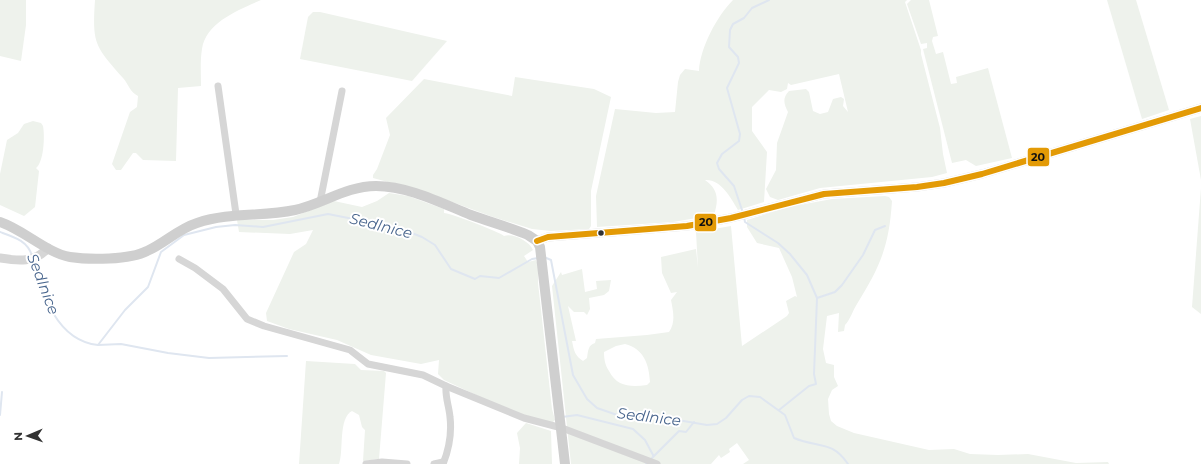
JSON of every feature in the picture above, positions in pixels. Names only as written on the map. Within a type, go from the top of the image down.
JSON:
[{"type":"main road","points":[[0,222],[19,230],[44,251],[75,258],[136,256],[147,252],[186,227],[206,220],[236,214],[288,212],[320,202],[358,187],[375,186],[392,188],[424,197],[522,233],[537,241],[541,251],[565,464]]},
{"type":"street","points":[[218,86],[236,214]]},
{"type":"street","points":[[320,202],[342,91]]},
{"type":"street","points":[[537,241],[548,237],[687,226],[731,218],[824,194],[917,187],[944,183],[982,174],[1201,108]]},
{"type":"street","points":[[0,258],[27,260],[44,251]]},
{"type":"street","points":[[179,259],[195,268],[223,290],[247,319],[264,326],[350,350],[368,364],[423,375],[524,418],[562,428],[657,464]]},
{"type":"street","points":[[434,464],[443,463],[450,440],[450,418],[446,386]]},
{"type":"street","points":[[366,464],[382,462],[407,464]]},
{"type":"shaded area","points":[[0,0],[26,0],[26,25],[21,61],[0,56]]},
{"type":"shaded area","points":[[95,0],[261,0],[225,18],[210,31],[202,49],[201,86],[178,88],[176,161],[143,160],[136,153],[133,153],[121,170],[116,170],[112,164],[130,112],[137,107],[138,96],[131,90],[97,44],[94,26]]},
{"type":"shaded area","points":[[733,0],[907,0],[905,2],[921,50],[940,128],[947,173],[932,177],[820,188],[778,200],[770,197],[766,189],[776,170],[777,143],[788,112],[785,104],[785,96],[789,91],[806,89],[809,92],[813,111],[820,114],[828,112],[833,99],[841,97],[844,99],[843,106],[848,112],[839,74],[791,85],[788,83],[787,89],[781,92],[769,90],[752,107],[752,131],[767,152],[764,202],[738,210],[729,195],[721,186],[705,180],[713,187],[715,191],[717,204],[714,215],[673,222],[597,227],[596,196],[615,109],[656,113],[675,112],[680,75],[685,69],[699,71],[702,52],[710,33],[715,23]]},
{"type":"shaded area","points":[[911,0],[929,0],[938,36],[933,37],[932,41],[936,54],[943,52],[951,84],[957,83],[956,77],[988,68],[1012,158],[976,166],[966,160],[952,163],[923,49],[927,48],[927,43],[921,44],[907,4]]},
{"type":"shaded area","points":[[1107,0],[1136,0],[1169,110],[1142,119]]},
{"type":"shaded area","points":[[313,12],[320,12],[447,41],[412,81],[300,59],[308,17]]},
{"type":"shaded area","points":[[515,77],[594,89],[611,97],[591,191],[591,226],[589,229],[551,231],[532,229],[493,217],[425,192],[373,178],[390,135],[386,118],[424,79],[512,96]]},
{"type":"shaded area","points":[[1201,116],[1201,180],[1190,119]]},
{"type":"shaded area","points":[[33,121],[41,123],[43,126],[43,148],[41,160],[36,168],[39,171],[35,207],[24,216],[0,205],[0,174],[7,140],[18,133],[24,124]]},
{"type":"shaded area","points":[[1201,188],[1201,314],[1192,307]]},
{"type":"shaded area","points":[[389,193],[408,196],[444,209],[444,213],[475,223],[504,236],[508,235],[520,238],[531,247],[533,250],[524,256],[528,262],[536,260],[538,265],[538,283],[552,409],[555,420],[552,423],[515,413],[444,380],[438,374],[439,360],[421,364],[371,355],[337,340],[289,329],[267,321],[266,313],[294,252],[306,244],[313,230],[290,234],[239,232],[237,220],[273,220],[293,217],[334,201],[362,207],[377,201]]},
{"type":"shaded area","points":[[885,196],[889,197],[892,201],[889,231],[878,266],[845,325],[844,331],[838,332],[839,313],[827,316],[823,349],[826,363],[834,365],[834,377],[838,386],[832,390],[828,399],[831,421],[837,426],[854,433],[929,450],[954,449],[970,454],[1028,454],[1076,463],[1108,462],[1109,464],[743,464],[749,460],[737,443],[729,449],[730,452],[721,458],[719,455],[711,464],[571,464],[552,286],[561,272],[562,275],[582,269],[585,292],[597,289],[596,281],[611,280],[609,291],[604,295],[589,298],[590,309],[587,315],[584,312],[574,312],[568,306],[576,341],[572,341],[573,348],[575,353],[583,361],[587,358],[589,349],[591,345],[595,343],[596,339],[669,332],[673,324],[671,300],[677,292],[671,293],[662,273],[661,257],[696,249],[698,268],[696,232],[731,226],[742,346],[787,316],[789,313],[786,301],[795,296],[797,297],[792,277],[779,248],[757,243],[747,227],[747,220],[789,207],[832,199]],"holes":[[[625,344],[641,353],[647,363],[650,382],[647,385],[630,386],[620,383],[612,376],[607,366],[604,352],[616,346]]]},
{"type":"shaded area","points":[[306,361],[355,364],[361,370],[384,371],[386,373],[379,459],[363,461],[365,430],[362,427],[359,415],[352,411],[345,420],[343,427],[339,464],[299,464]]},
{"type":"shaded area","points":[[526,423],[551,431],[552,464],[519,464],[520,448],[517,433]]},
{"type":"waterway","points":[[743,213],[734,186],[719,169],[717,163],[722,154],[739,141],[740,134],[727,88],[739,63],[738,57],[729,47],[730,30],[733,24],[744,18],[752,8],[769,0]]},
{"type":"waterway","name":"Sedlnice","points":[[33,260],[47,301],[62,325],[72,335],[84,342],[98,345],[125,310],[148,287],[161,252],[184,235],[216,227],[235,225],[263,227],[328,214],[399,228],[422,237],[435,245],[451,269],[475,279],[480,276],[499,278],[532,259],[538,258]]},
{"type":"waterway","points":[[744,217],[745,222],[778,243],[790,254],[807,275],[817,298],[814,374],[816,384],[809,386],[779,410]]},
{"type":"waterway","points":[[817,298],[835,292],[842,285],[863,255],[875,230],[885,226]]},
{"type":"waterway","name":"Sedlnice","points":[[0,232],[20,240],[24,243],[32,256]]},
{"type":"waterway","name":"Sedlnice","points":[[544,257],[551,260],[573,375],[587,399],[597,408],[623,417],[660,417],[707,425],[717,424],[726,418],[742,400],[749,396],[760,397],[785,415],[794,438],[830,448],[842,456],[848,464]]},
{"type":"waterway","points":[[98,345],[121,344],[168,353],[209,358],[287,356]]},
{"type":"waterway","points":[[0,415],[2,392]]},
{"type":"waterway","points":[[562,417],[577,415],[633,429],[645,440],[653,455]]},
{"type":"waterway","points":[[646,464],[679,431],[686,432],[694,422]]},
{"type":"transit line","name":"20","points":[[537,241],[548,237],[687,226],[731,218],[824,194],[917,187],[944,183],[982,174],[1201,108]]}]
